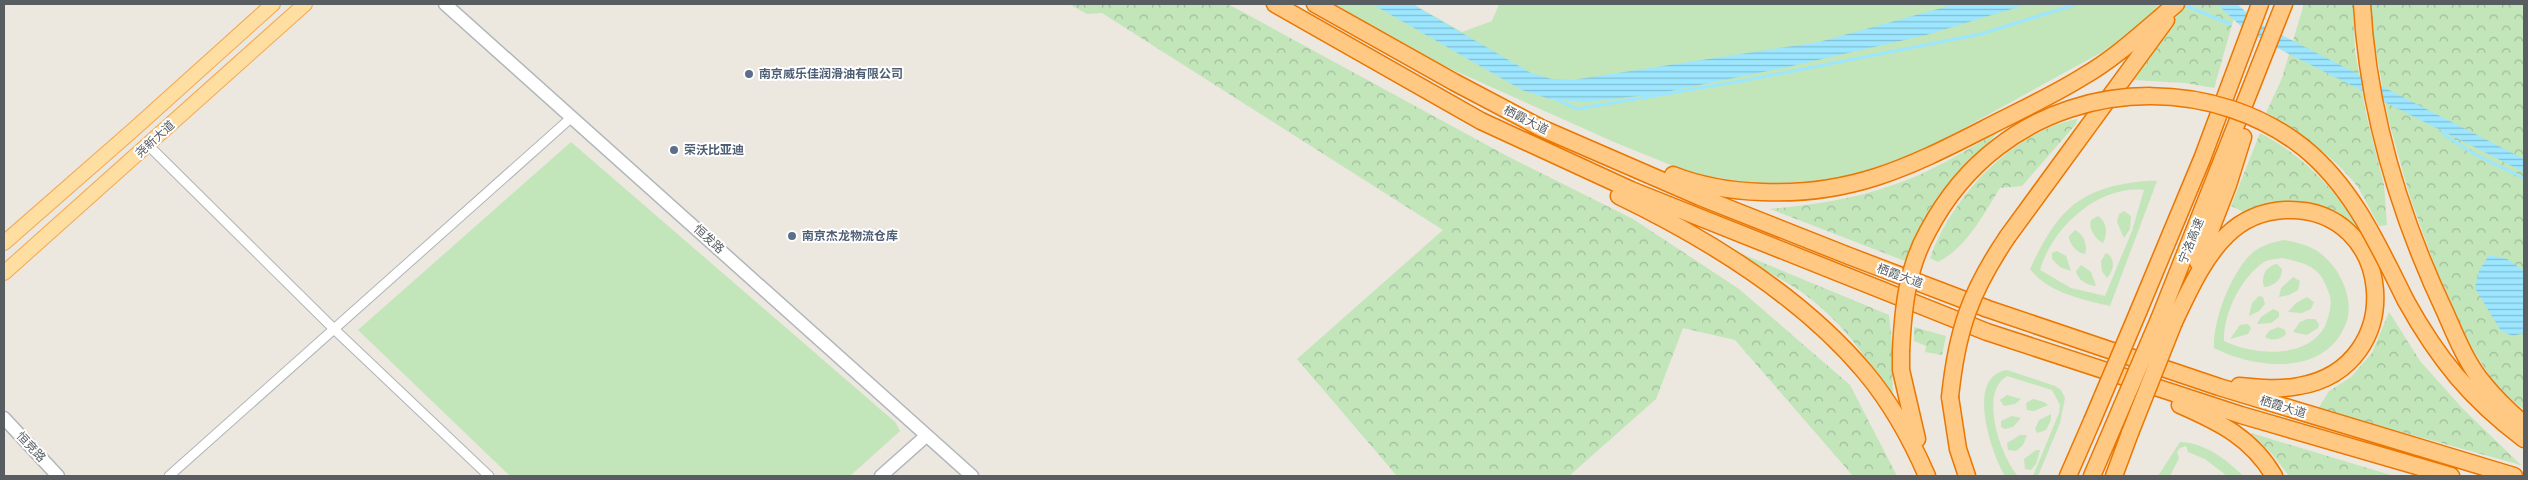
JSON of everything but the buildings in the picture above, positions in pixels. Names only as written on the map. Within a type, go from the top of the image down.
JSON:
[{"type":"highway","name":"栖霞大道","points":[[1275,4],[1481,120],[1630,190],[1987,332],[2232,412],[2451,476]]},
{"type":"highway","name":"栖霞大道","points":[[1315,4],[1428,68],[1541,128],[1587,150],[1849,256],[1950,294],[2219,387],[2514,476]]},
{"type":"highway","points":[[1428,68],[1684,180],[1743,192],[1790,194],[1819,192],[1848,186],[1901,169],[2025,108],[2085,76],[2177,4]]},
{"type":"highway","points":[[1967,476],[1958,449],[1950,397],[1954,357],[1968,306],[1980,279],[2008,236],[2177,4]]},
{"type":"highway","name":"宁洛高速","points":[[2068,476],[2202,159],[2260,4]]},
{"type":"highway","points":[[2362,4],[2365,52],[2383,144],[2425,270],[2459,343],[2482,383],[2524,424]]},
{"type":"highway","name":"宁洛高速","points":[[2092,476],[2113,427],[2167,320],[2281,11]]},
{"type":"highway","points":[[1928,476],[1905,392],[1901,370],[1906,290],[1912,266],[1927,232],[1967,176],[1999,146],[2043,120],[2111,98],[2134,96],[2202,101],[2228,108],[2252,117],[2302,147],[2329,171],[2365,219],[2406,301],[2431,343],[2459,382],[2484,407],[2524,439]]},
{"type":"highway","points":[[1481,120],[1555,164],[1654,213],[1730,259],[1805,313],[1839,343],[1866,373],[1899,420],[1928,476]]},
{"type":"highway","points":[[1950,294],[2080,331],[2236,386],[2271,388],[2299,386],[2328,377],[2348,363],[2359,351],[2372,325],[2376,310],[2375,279],[2368,260],[2357,243],[2336,224],[2306,211],[2268,212],[2234,229],[2218,244],[2187,295],[2167,320],[2127,438],[2114,476]]},
{"type":"highway","points":[[1987,332],[2072,371],[2170,400],[2211,418],[2250,444],[2267,464],[2274,476]]},
{"type":"highway","points":[[2107,476],[2127,438]]},
{"type":"main road","name":"尧新大道","points":[[4,243],[273,4]]},
{"type":"main road","name":"尧新大道","points":[[4,273],[305,4]]},
{"type":"street","name":"恒发路","points":[[445,4],[972,476]]},
{"type":"street","points":[[170,476],[572,117]]},
{"type":"street","points":[[148,146],[334,329],[489,476]]},
{"type":"street","name":"恒竞路","points":[[4,418],[58,476]]},
{"type":"street","points":[[880,476],[926,436]]},
{"type":"green space","points":[[1069,4],[1228,4],[1507,156],[1633,219],[1739,289],[1850,385],[1897,476],[1853,476],[1735,340],[1683,328],[1656,399],[1569,476],[1397,476],[1297,359],[1443,230],[1102,13],[1087,14]]},
{"type":"green space","points":[[1335,4],[1413,4],[1462,32],[1492,21],[1499,4],[2160,4],[2132,31],[2102,52],[1942,140],[1903,158],[1848,177],[1769,185],[1706,176],[1673,166],[1614,142],[1413,52]]},
{"type":"green space","points":[[2185,4],[2238,4],[2214,88],[2185,83],[2133,80]]},
{"type":"green space","points":[[2304,4],[2353,4],[2355,51],[2366,114],[2384,185],[2387,225],[2379,226],[2358,187],[2324,152],[2266,113],[2282,78]]},
{"type":"green space","points":[[2370,4],[2524,4],[2524,410],[2495,385],[2469,343],[2436,269],[2410,197],[2388,118],[2371,23]]},
{"type":"green space","points":[[2077,119],[2076,124],[2022,186],[2000,188],[1974,229],[1958,248],[1938,262],[1930,258],[1940,235],[1953,213],[1987,170],[2030,137],[2053,126]]},
{"type":"green space","points":[[1999,131],[1936,202],[1919,231],[1905,261],[1770,209],[1815,204],[1873,192],[1902,182],[1945,162]]},
{"type":"green space","points":[[2260,133],[2289,151],[2316,174],[2339,200],[2358,229],[2353,233],[2327,210],[2311,205],[2280,203],[2244,212],[2231,206]]},
{"type":"green space","points":[[571,142],[895,422],[900,431],[850,476],[510,476],[358,330]]},
{"type":"green space","points":[[2157,181],[2110,306],[2066,294],[2046,284],[2030,269],[2054,226],[2074,205],[2101,190],[2118,185]],"holes":[[[2127,190],[2144,190],[2132,231],[2105,296],[2071,288],[2040,270],[2046,254],[2055,239],[2079,212],[2110,194]]]},
{"type":"green space","points":[[2124,211],[2131,216],[2130,229],[2124,238],[2117,222],[2119,214]]},
{"type":"green space","points":[[2098,216],[2106,228],[2103,243],[2095,236],[2090,226],[2091,220]]},
{"type":"green space","points":[[2075,230],[2084,240],[2085,254],[2076,250],[2070,242],[2069,236]]},
{"type":"green space","points":[[2285,240],[2312,248],[2328,260],[2334,268],[2345,287],[2348,298],[2348,318],[2344,328],[2333,344],[2319,355],[2303,361],[2285,364],[2248,360],[2214,348],[2216,325],[2224,299],[2236,274],[2250,255],[2257,249]],"holes":[[[2283,258],[2304,264],[2320,275],[2328,289],[2331,300],[2325,326],[2317,337],[2306,345],[2279,352],[2249,349],[2224,341],[2224,330],[2230,308],[2241,286],[2264,262]]]},
{"type":"green space","points":[[2057,251],[2066,256],[2071,271],[2060,267],[2052,259],[2052,253]]},
{"type":"green space","points":[[1737,252],[1889,315],[1892,344],[1893,402],[1866,358],[1834,319],[1799,290],[1773,274],[1737,256]]},
{"type":"green space","points":[[2106,253],[2113,261],[2111,272],[2107,278],[2102,271],[2101,261]]},
{"type":"green space","points":[[2277,264],[2282,269],[2279,279],[2274,284],[2264,287],[2263,279],[2265,273],[2269,267]]},
{"type":"green space","points":[[2081,265],[2091,272],[2096,286],[2086,283],[2079,277],[2076,271]]},
{"type":"green space","points":[[2293,277],[2300,281],[2298,290],[2289,295],[2279,297],[2281,288]]},
{"type":"green space","points":[[2259,296],[2263,297],[2265,304],[2259,311],[2249,316],[2252,303]]},
{"type":"green space","points":[[2307,297],[2314,302],[2311,309],[2302,313],[2288,312],[2296,303]]},
{"type":"green space","points":[[2273,309],[2279,312],[2279,317],[2271,323],[2257,324],[2261,317]]},
{"type":"green space","points":[[2389,312],[2420,361],[2463,409],[2521,465],[2318,409],[2329,391],[2351,377],[2372,353]]},
{"type":"green space","points":[[2307,319],[2315,319],[2319,324],[2318,328],[2307,335],[2293,332],[2300,322]]},
{"type":"green space","points":[[2248,324],[2251,328],[2248,334],[2230,339],[2240,325]]},
{"type":"green space","points":[[1914,327],[1946,336],[1942,355],[1925,352],[1926,346],[1914,341]]},
{"type":"green space","points":[[2278,327],[2285,330],[2286,334],[2284,336],[2276,339],[2265,337],[2269,331]]},
{"type":"green space","points":[[2007,370],[2055,386],[2061,390],[2065,398],[2060,423],[2038,476],[2033,476],[2059,413],[2060,405],[2052,390],[2007,376],[1998,384],[1994,396],[1995,425],[2005,455],[2018,476],[2005,476],[1988,434],[1984,400],[1987,386],[1994,375]]},
{"type":"green space","points":[[2007,395],[2021,399],[2015,404],[2004,406],[2000,400]]},
{"type":"green space","points":[[2033,399],[2048,405],[2034,411],[2027,410],[2026,403]]},
{"type":"green space","points":[[2051,414],[2051,420],[2046,430],[2037,433],[2035,429],[2039,420]]},
{"type":"green space","points":[[2012,416],[2021,418],[2013,427],[2005,429],[2001,427],[2001,421]]},
{"type":"green space","points":[[2251,433],[2394,476],[2289,476],[2273,455]]},
{"type":"green space","points":[[2020,435],[2027,435],[2023,445],[2016,451],[2008,450],[2007,443]]},
{"type":"green space","points":[[2180,442],[2198,445],[2214,453],[2243,476],[2227,476],[2205,459],[2188,452],[2186,446],[2180,448],[2177,452],[2179,458],[2170,476],[2158,476]]},
{"type":"green space","points":[[2036,450],[2040,450],[2036,464],[2031,470],[2025,469],[2024,459]]},
{"type":"water","points":[[1372,4],[1412,4],[1531,73],[1552,79],[1572,80],[1819,42],[1956,4],[2028,4],[1926,35],[1783,68],[1656,94],[1586,102],[1550,99],[1522,90]]},
{"type":"water","points":[[2217,4],[2237,4],[2258,23],[2524,159],[2524,172],[2285,52],[2245,30]]},
{"type":"water","points":[[2489,255],[2507,259],[2524,271],[2524,333],[2513,336],[2501,331],[2475,288],[2479,271]]},
{"type":"waterway","points":[[1556,99],[1577,109],[1747,80],[1981,34],[2077,4]]},
{"type":"waterway","points":[[2182,4],[2230,24]]},
{"type":"waterway","points":[[2442,133],[2474,154],[2524,178]]},
{"type":"place","name":"南京威乐佳润滑油有限公司","points":[[749,74]]},
{"type":"place","name":"荣沃比亚迪","points":[[674,150]]},
{"type":"place","name":"南京杰龙物流仓库","points":[[792,236]]}]
